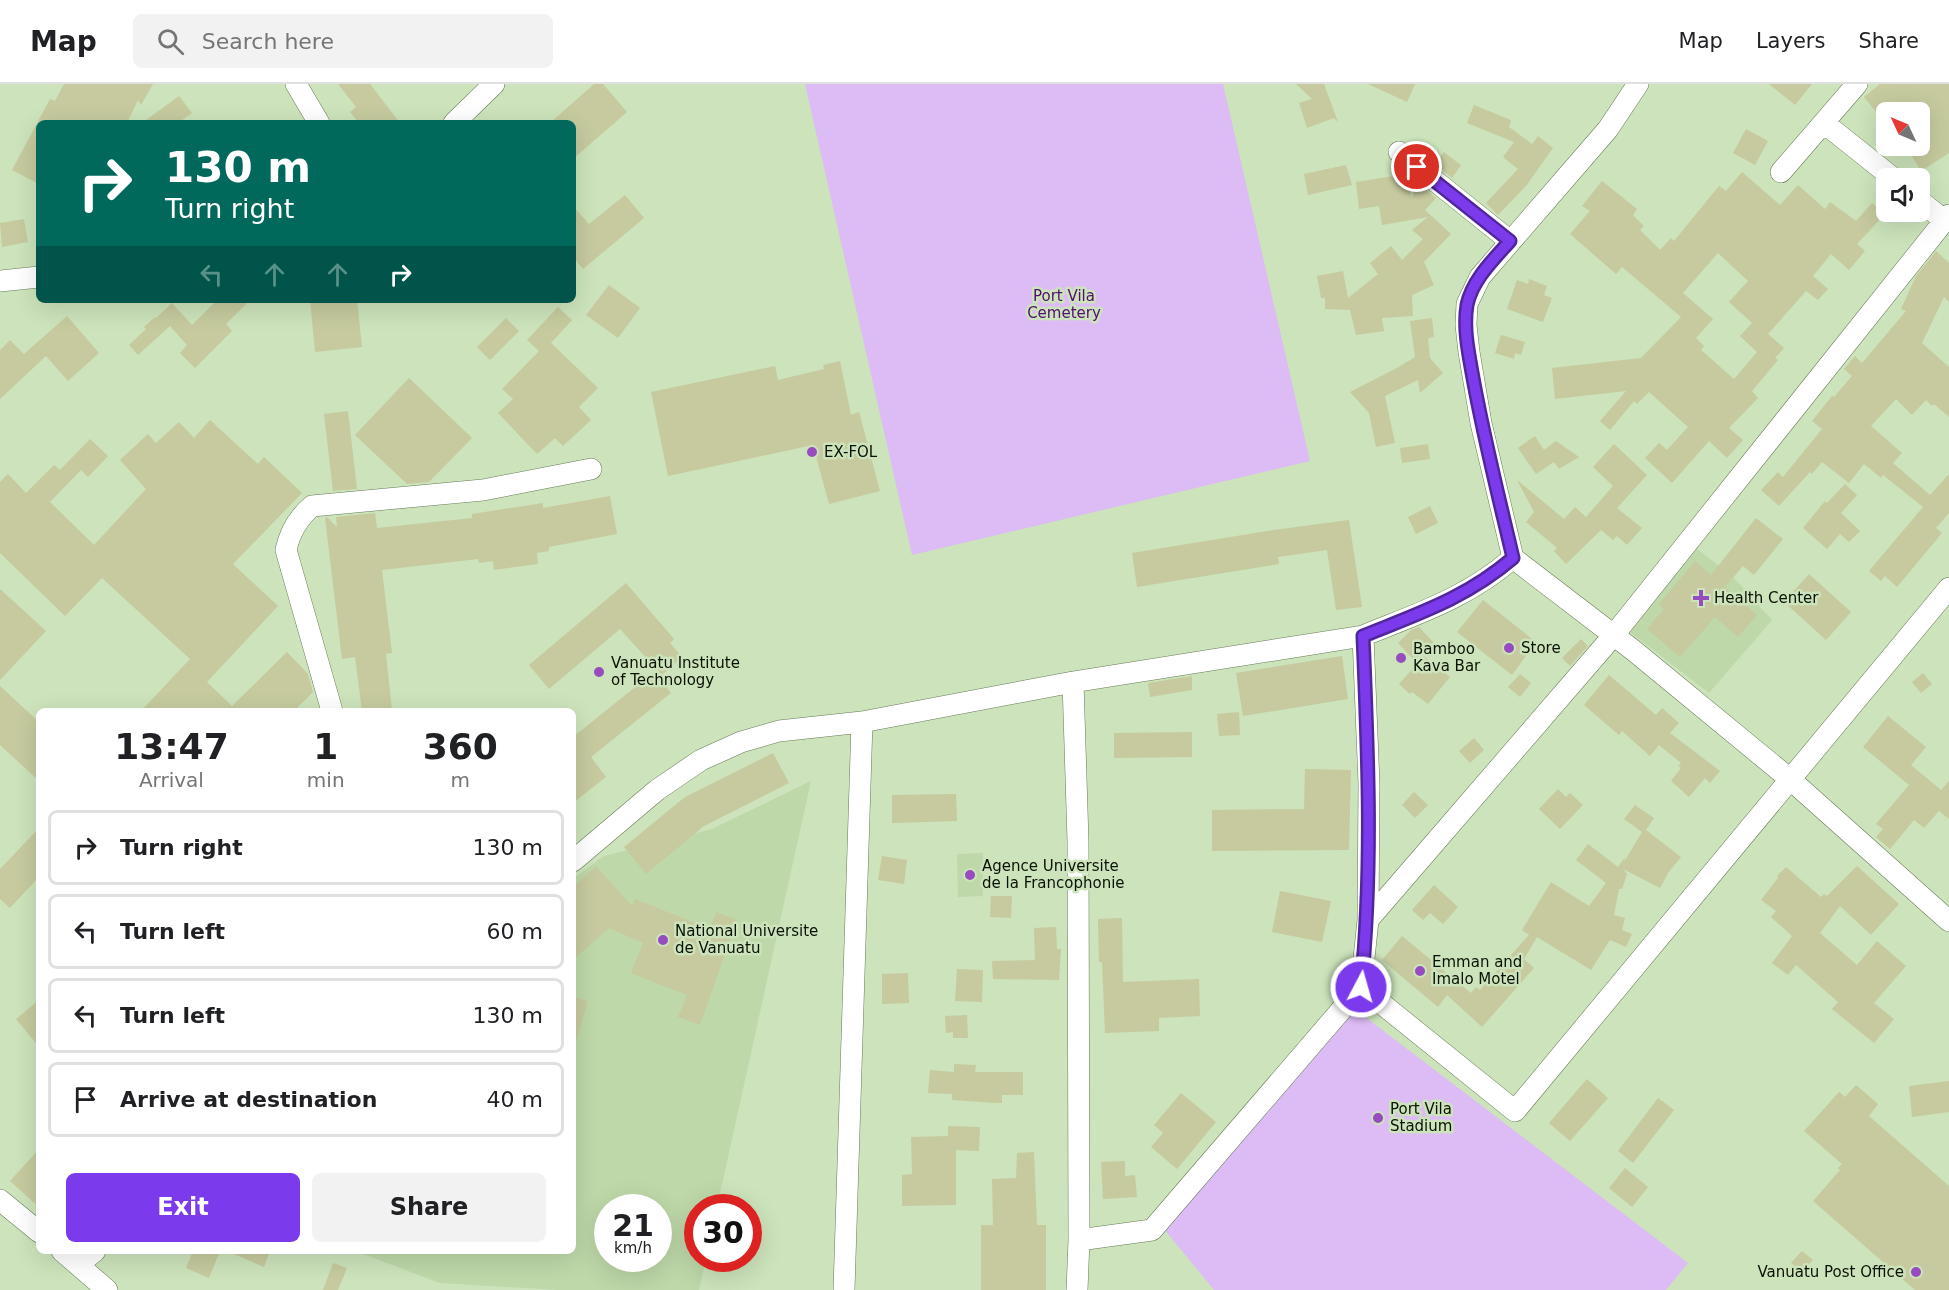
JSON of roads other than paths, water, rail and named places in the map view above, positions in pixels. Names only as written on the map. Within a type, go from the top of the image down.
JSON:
[{"type":"street","points":[[296,84],[317,120]]},
{"type":"street","points":[[457,120],[494,84]]},
{"type":"street","points":[[1638,84],[1608,129],[1480,277],[1467,304],[1466,325],[1481,423],[1513,558],[1633,650],[1791,780],[1949,921]]},
{"type":"street","points":[[1781,172],[1857,84]]},
{"type":"street","points":[[1824,123],[1880,168]]},
{"type":"street","points":[[1399,152],[1510,241]]},
{"type":"street","points":[[1368,920],[1613,636],[1946,217],[1930,207]]},
{"type":"street","points":[[0,281],[36,277]]},
{"type":"street","points":[[331,708],[286,550],[290,533],[302,514],[312,506],[483,489],[591,469]]},
{"type":"street","points":[[576,858],[657,790],[701,760],[741,742],[779,731],[862,722],[1073,681],[1363,636],[1452,600],[1492,576],[1513,558]]},
{"type":"street","points":[[1361,987],[1515,1111],[1949,588]]},
{"type":"street","points":[[1079,1240],[1152,1230],[1361,987],[1368,920],[1370,784],[1363,636]]},
{"type":"street","points":[[1073,681],[1078,841],[1079,1240],[1077,1290]]},
{"type":"street","points":[[844,1290],[862,722]]},
{"type":"street","points":[[0,1200],[36,1230]]},
{"type":"street","points":[[79,1255],[107,1290]]},
{"type":"place","name":"EX-FOL","points":[[812,452]]},
{"type":"place","name":"Health Center","points":[[1701,598]]},
{"type":"place","name":"Store","points":[[1509,648]]},
{"type":"place","name":"Bamboo Kava Bar","points":[[1401,658]]},
{"type":"place","name":"Vanuatu Institute of Technology","points":[[599,672]]},
{"type":"place","name":"Agence Universite de la Francophonie","points":[[970,875]]},
{"type":"place","name":"National Universite de Vanuatu","points":[[663,940]]},
{"type":"place","name":"Emman and Imalo Motel","points":[[1420,971]]},
{"type":"place","name":"Port Vila Stadium","points":[[1378,1118]]},
{"type":"place","name":"Vanuatu Post Office","points":[[1916,1272]]},
{"type":"park label","name":"Port Vila Cemetery","points":[[1064,304]]}]
